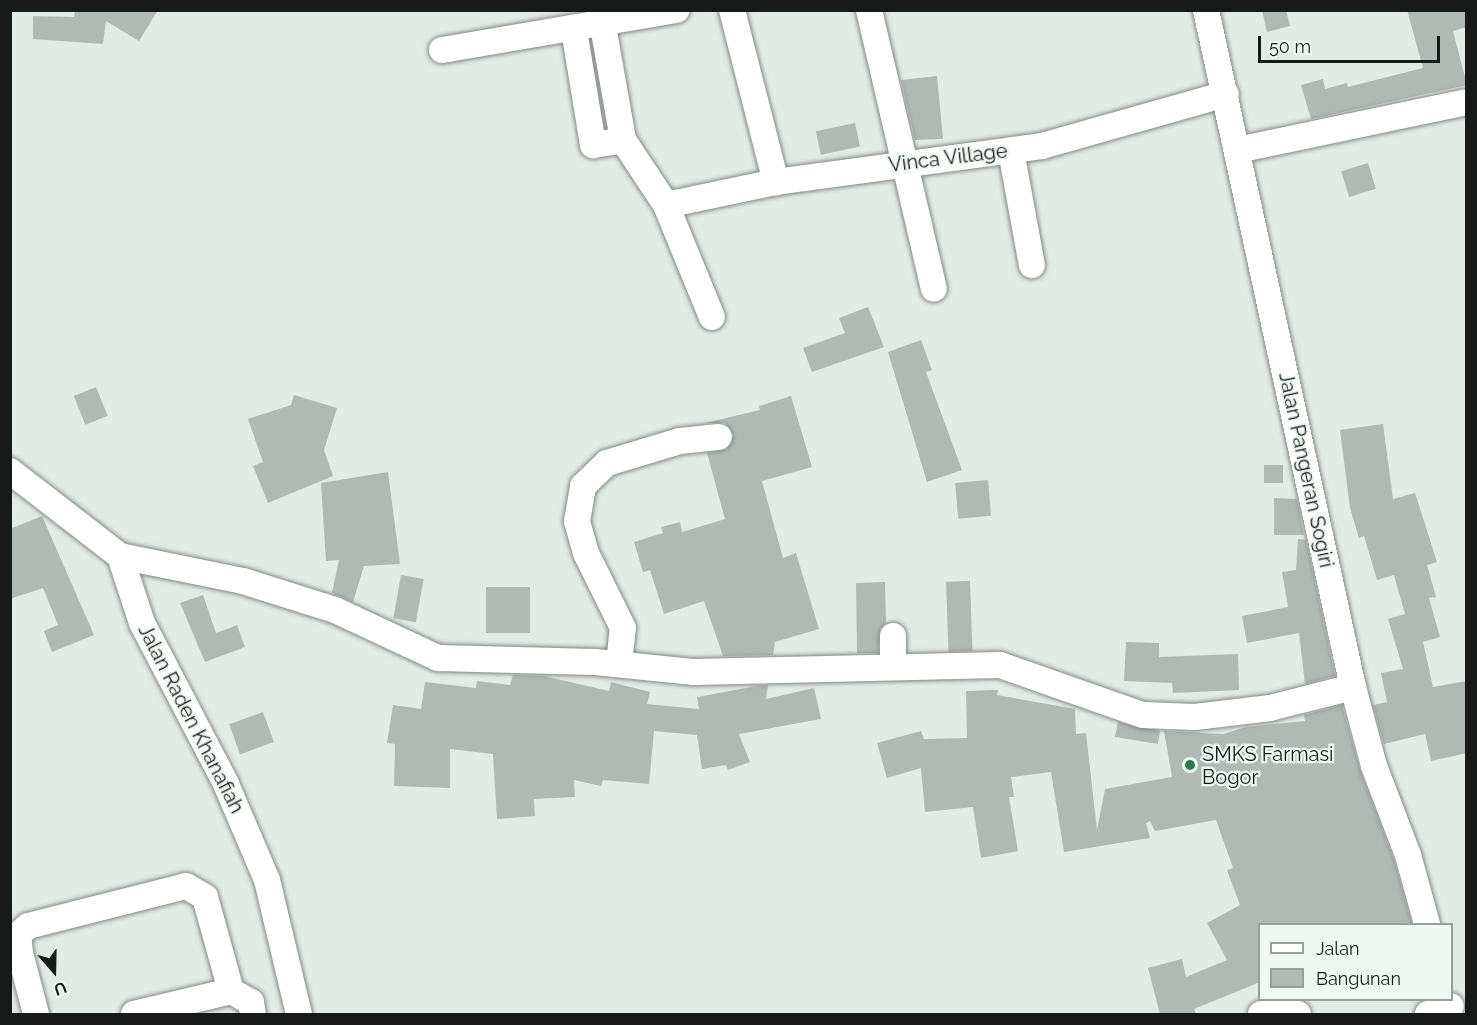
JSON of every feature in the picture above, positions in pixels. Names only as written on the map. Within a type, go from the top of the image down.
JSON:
[{"type":"street","points":[[442,50],[603,26],[677,10]]},
{"type":"street","points":[[732,10],[777,182]]},
{"type":"street","points":[[869,10],[934,289]]},
{"type":"street","name":"Jalan Pangeran Sogiri","points":[[1206,10],[1353,687],[1374,766],[1408,855],[1427,923]]},
{"type":"street","points":[[603,26],[623,140],[666,205],[712,317]]},
{"type":"street","points":[[573,30],[594,145],[623,140]]},
{"type":"street","name":"Vinca Village","points":[[666,205],[777,182],[903,163],[1042,146],[1226,94]]},
{"type":"street","points":[[1237,150],[1467,102]]},
{"type":"street","points":[[1011,151],[1032,265]]},
{"type":"street","points":[[620,664],[623,628],[586,553],[577,520],[583,486],[607,463],[680,441],[719,437]]},
{"type":"street","points":[[10,471],[120,556],[243,581],[335,610],[438,658],[620,664],[733,672],[1000,665],[1143,715],[1195,717],[1270,708],[1353,687]]},
{"type":"street","name":"Jalan Raden Khanafiah","points":[[120,556],[142,622],[226,784],[267,880],[299,1014]]},
{"type":"street","points":[[893,636],[893,667]]},
{"type":"street","points":[[36,1014],[20,953],[18,935],[28,926],[186,886],[205,897],[231,991]]},
{"type":"street","points":[[134,1014],[231,991],[251,1002],[254,1014]]},
{"type":"street","points":[[1261,1014],[1299,1014]]},
{"type":"building","points":[[75,10],[158,10],[139,41],[106,21],[103,44],[33,39],[33,16],[74,17]]},
{"type":"building","points":[[1262,10],[1286,10],[1290,26],[1267,32]]},
{"type":"building","points":[[1407,10],[1467,10],[1467,27],[1453,31],[1467,85],[1311,119],[1301,85],[1323,79],[1325,89],[1347,83],[1348,87],[1423,68]]},
{"type":"building","points":[[937,76],[943,139],[915,140],[901,80]]},
{"type":"building","points":[[855,123],[860,146],[821,155],[816,131]]},
{"type":"building","points":[[1368,163],[1376,189],[1349,197],[1341,171]]},
{"type":"building","points":[[868,307],[884,347],[812,372],[803,348],[845,333],[839,318]]},
{"type":"building","points":[[921,340],[932,370],[926,372],[962,470],[927,482],[888,352]]},
{"type":"building","points":[[96,387],[108,416],[85,425],[74,396]]},
{"type":"building","points":[[294,395],[337,408],[324,450],[333,476],[268,503],[253,466],[263,462],[248,419],[291,405]]},
{"type":"building","points":[[791,396],[812,467],[762,481],[783,558],[796,553],[819,629],[775,642],[773,655],[723,656],[704,601],[664,614],[650,570],[643,572],[634,542],[663,533],[661,527],[680,522],[682,532],[725,519],[707,453],[727,449],[734,435],[725,423],[705,423],[760,410],[759,406]]},
{"type":"building","points":[[1383,424],[1393,499],[1415,493],[1437,562],[1427,565],[1436,597],[1429,598],[1440,637],[1423,642],[1433,687],[1467,681],[1467,753],[1431,761],[1425,734],[1384,744],[1373,705],[1387,702],[1381,673],[1403,669],[1388,619],[1405,614],[1394,575],[1377,580],[1364,536],[1359,538],[1350,508],[1340,430]]},
{"type":"building","points":[[1264,465],[1283,465],[1283,483],[1264,483]]},
{"type":"building","points":[[388,472],[400,564],[364,566],[353,602],[332,593],[339,560],[326,561],[321,483]]},
{"type":"building","points":[[988,480],[991,516],[958,519],[955,483]]},
{"type":"building","points":[[1274,498],[1297,499],[1304,535],[1274,535]]},
{"type":"building","points":[[42,516],[94,635],[52,652],[44,631],[58,625],[43,588],[10,599],[10,529]]},
{"type":"building","points":[[1298,539],[1306,540],[1335,676],[1305,684],[1299,633],[1247,643],[1242,616],[1288,607],[1282,572],[1296,570]]},
{"type":"building","points":[[401,575],[424,579],[416,622],[393,618]]},
{"type":"building","points":[[970,581],[972,651],[948,652],[946,582]]},
{"type":"building","points":[[885,582],[886,623],[880,629],[878,653],[857,653],[856,583]]},
{"type":"building","points":[[486,587],[530,587],[530,633],[486,633]]},
{"type":"building","points":[[203,595],[216,633],[237,625],[245,647],[205,662],[180,603]]},
{"type":"building","points":[[1126,642],[1159,643],[1159,657],[1238,654],[1239,690],[1173,693],[1172,683],[1124,681]]},
{"type":"building","points":[[513,675],[544,676],[609,691],[611,682],[650,692],[647,704],[699,709],[697,697],[757,686],[768,685],[766,699],[814,688],[821,719],[739,734],[750,762],[728,770],[726,765],[702,769],[697,735],[654,731],[649,784],[603,780],[601,786],[574,780],[575,797],[534,799],[535,816],[497,819],[493,754],[450,749],[450,788],[394,786],[395,744],[387,743],[393,705],[421,709],[425,682],[476,688],[477,681],[510,685]]},
{"type":"building","points":[[998,690],[997,695],[1075,709],[1076,734],[1086,733],[1097,830],[1105,789],[1172,777],[1164,731],[1223,734],[1246,727],[1305,721],[1304,715],[1342,705],[1360,770],[1394,860],[1412,923],[1258,923],[1258,983],[1194,1009],[1196,1014],[1160,1014],[1148,968],[1182,959],[1186,977],[1227,960],[1207,923],[1240,905],[1227,870],[1233,868],[1216,820],[1155,831],[1150,821],[1146,823],[1150,838],[1064,852],[1051,772],[1011,777],[1014,797],[1009,797],[1018,851],[981,858],[973,807],[925,812],[921,768],[887,778],[877,743],[921,731],[924,739],[967,738],[966,691]]},
{"type":"building","points":[[263,712],[274,742],[240,754],[229,724]]},
{"type":"building","points":[[1118,722],[1160,731],[1158,744],[1115,737]]},
{"type":"place","name":"SMKS Farmasi Bogor","points":[[1190,765]]}]
